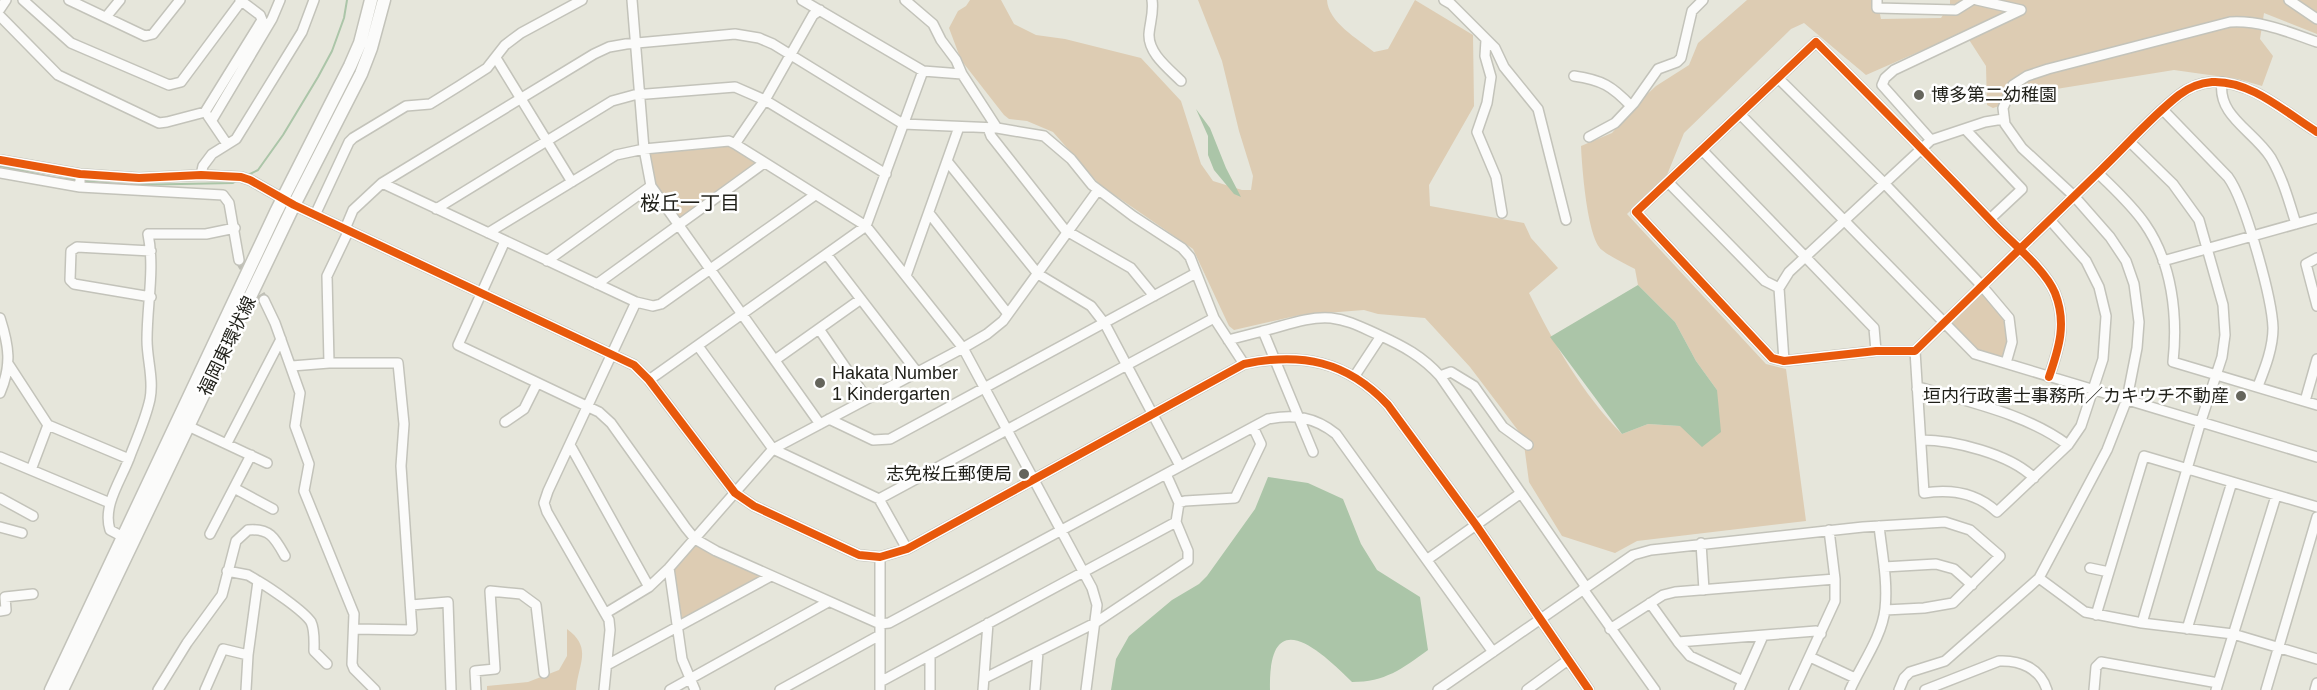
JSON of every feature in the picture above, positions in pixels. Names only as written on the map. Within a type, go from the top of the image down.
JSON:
[{"type":"main road","name":"福岡東環状線","points":[[51,690],[188,426],[360,43],[371,0]]},
{"type":"main road","name":"福岡東環状線","points":[[62,690],[128,540],[288,202],[361,74],[371,48],[384,0]]},
{"type":"street","points":[[0,9],[6,0]]},
{"type":"street","points":[[0,16],[58,75],[159,123],[205,112],[262,20],[260,15],[241,0],[181,82],[169,85],[71,43],[22,0]]},
{"type":"street","points":[[69,0],[145,36],[153,34],[180,0]]},
{"type":"street","points":[[106,17],[120,0]]},
{"type":"street","points":[[212,120],[272,19],[280,0]]},
{"type":"street","points":[[201,175],[203,166],[212,154],[236,138],[302,32],[314,0]]},
{"type":"street","points":[[315,215],[349,142],[353,138],[406,106],[430,104],[479,74],[496,58],[505,45],[521,33],[582,0]]},
{"type":"street","points":[[632,0],[644,149],[651,186],[775,360],[824,421],[873,440],[890,440],[1196,273]]},
{"type":"street","points":[[802,0],[923,71],[962,74]]},
{"type":"street","points":[[905,0],[933,24],[941,40],[956,60],[993,128],[991,136],[1068,232],[1131,268],[1154,296]]},
{"type":"street","points":[[1152,0],[1154,9],[1149,36],[1154,54],[1181,81]]},
{"type":"street","points":[[1444,0],[1451,4],[1495,48],[1504,67],[1538,109],[1566,220]]},
{"type":"street","points":[[1589,136],[1615,123],[1631,106],[1658,69],[1677,62],[1681,58],[1692,11],[1704,0]]},
{"type":"street","points":[[1877,0],[1877,8],[1956,10],[1972,0]]},
{"type":"street","points":[[1931,140],[1882,85],[1885,78],[1894,70],[2020,10],[1977,0]]},
{"type":"street","points":[[2289,0],[2317,19]]},
{"type":"street","points":[[735,144],[765,100],[813,15],[820,10]]},
{"type":"street","points":[[1899,690],[1904,678],[1910,672],[1945,661],[2039,578],[2107,450],[2127,399],[2137,348],[2139,322],[2134,284],[2126,261],[2110,237],[2074,196],[2009,134],[2003,119],[2003,108],[2013,85],[2027,76],[2230,22],[2263,23],[2317,42]]},
{"type":"street","points":[[329,363],[327,276],[353,210],[382,183],[609,47],[735,34],[759,38],[791,54],[903,124],[993,128],[1044,136],[1071,159],[1098,190],[1182,248],[1190,257],[1214,318],[1244,364]]},
{"type":"street","points":[[1486,40],[1485,56],[1491,77],[1487,103],[1477,132],[1496,177],[1502,213]]},
{"type":"street","points":[[2049,377],[2060,345],[2063,324],[2049,283],[2019,250],[1990,219],[1922,148],[1816,42],[1636,212],[1772,358],[1784,361],[1876,351],[1915,351],[1944,323],[2019,250],[2050,220],[2098,172],[2163,110],[2190,88],[2202,83],[2222,82],[2248,89],[2317,132]]},
{"type":"street","points":[[496,58],[572,182]]},
{"type":"street","points":[[649,380],[866,226],[923,71]]},
{"type":"street","points":[[1574,76],[1593,79],[1609,85],[1631,106]]},
{"type":"street","points":[[1778,78],[1884,183],[1982,286],[2009,318],[2012,342],[2006,363]]},
{"type":"street","points":[[2222,82],[2222,102],[2269,155],[2288,195],[2296,224]]},
{"type":"street","points":[[436,209],[612,101],[640,94],[735,87],[765,100],[886,174]]},
{"type":"street","points":[[2163,110],[2202,148],[2234,186],[2270,305],[2273,329],[2267,362],[2258,386]]},
{"type":"street","points":[[205,112],[227,144]]},
{"type":"street","points":[[1740,114],[1975,354],[2317,457]]},
{"type":"street","points":[[1784,361],[1779,288],[1789,272],[1931,140],[1985,122],[2003,119]]},
{"type":"street","points":[[906,276],[959,127]]},
{"type":"street","points":[[1966,130],[2022,189],[1990,219]]},
{"type":"street","points":[[488,233],[616,155],[644,149],[729,141],[866,226],[963,348],[1092,588],[1097,605],[1086,690]]},
{"type":"street","points":[[2130,142],[2173,184],[2199,220],[2223,305],[2225,335],[2222,357],[2142,624]]},
{"type":"street","points":[[1702,150],[1874,328],[1876,351]]},
{"type":"street","points":[[0,160],[80,174],[139,177],[201,175],[241,177],[315,215],[634,365],[649,380],[735,493],[754,506],[860,555],[880,557],[907,549],[1244,364],[1273,358],[1316,362],[1354,377],[1373,388],[1388,405],[1476,525],[1589,690]]},
{"type":"street","points":[[947,161],[1038,274],[1091,306],[1105,324],[1180,466]]},
{"type":"street","points":[[597,284],[764,163]]},
{"type":"street","points":[[2098,172],[2145,223],[2156,241],[2176,317],[2173,362],[2317,405]]},
{"type":"street","points":[[0,173],[80,187],[223,195],[229,203],[239,260]]},
{"type":"street","points":[[80,174],[80,187]]},
{"type":"street","points":[[1668,182],[1765,281],[1779,288]]},
{"type":"street","points":[[382,183],[636,302],[653,306],[662,304],[815,195]]},
{"type":"street","points":[[547,261],[651,186]]},
{"type":"street","points":[[606,613],[649,587],[669,568],[773,449],[987,334],[1008,314],[1098,190]]},
{"type":"street","points":[[928,213],[1008,314]]},
{"type":"street","points":[[2163,261],[2317,218]]},
{"type":"street","points":[[1915,351],[1924,493],[1957,492],[1970,495],[1990,505],[1997,512],[2068,445],[2081,426],[2103,358],[2106,316],[2101,297],[2086,261],[2050,220]]},
{"type":"street","points":[[128,540],[110,530],[107,521],[110,503],[150,401],[152,384],[147,340],[151,251],[148,234],[152,232],[169,235],[206,234],[235,228]]},
{"type":"street","points":[[505,241],[458,345],[588,406],[611,423],[695,539],[771,576],[880,624],[889,623],[1268,419],[1298,416],[1315,420],[1336,434],[1493,652]]},
{"type":"street","points":[[150,297],[74,285],[70,280],[71,251],[77,247],[151,251]]},
{"type":"street","points":[[826,255],[917,372]]},
{"type":"street","points":[[2317,258],[2306,264],[2317,306]]},
{"type":"street","points":[[775,360],[861,299]]},
{"type":"street","points":[[264,300],[292,366],[300,393],[295,426],[309,464],[304,492],[354,614],[354,669],[375,690]]},
{"type":"street","points":[[604,690],[610,630],[606,613],[547,512],[544,503],[636,302]]},
{"type":"street","points":[[0,318],[9,365],[48,424],[129,459]]},
{"type":"street","points":[[879,499],[1214,318]]},
{"type":"street","points":[[1228,340],[1313,319],[1330,318],[1344,320],[1406,347],[1427,362],[1440,376],[1611,629],[1655,690]]},
{"type":"street","points":[[819,329],[867,399]]},
{"type":"street","points":[[1263,331],[1313,452]]},
{"type":"street","points":[[1354,377],[1380,336]]},
{"type":"street","points":[[227,443],[281,339]]},
{"type":"street","points":[[698,346],[773,449],[875,495],[907,549]]},
{"type":"street","points":[[2305,401],[2317,359]]},
{"type":"street","points":[[292,366],[329,363],[398,363],[404,424],[401,466],[412,630],[354,629]]},
{"type":"street","points":[[0,393],[3,377],[9,365]]},
{"type":"street","points":[[1440,376],[1450,372],[1474,386],[1503,427],[1528,445]]},
{"type":"street","points":[[505,422],[524,409],[537,383]]},
{"type":"street","points":[[1917,389],[1922,388],[2010,415],[2048,430],[2068,445]]},
{"type":"street","points":[[31,470],[48,424]]},
{"type":"street","points":[[188,426],[267,463]]},
{"type":"street","points":[[1179,503],[1235,498],[1261,444],[1253,427]]},
{"type":"street","points":[[1920,440],[1942,440],[2009,460],[2034,478]]},
{"type":"street","points":[[570,445],[649,587]]},
{"type":"street","points":[[210,534],[250,455]]},
{"type":"street","points":[[2096,615],[2144,456],[2317,507]]},
{"type":"street","points":[[0,457],[110,503]]},
{"type":"street","points":[[985,678],[1095,622],[1188,561],[1188,551],[1176,522],[1179,503],[1166,474]]},
{"type":"street","points":[[2187,629],[2232,482]]},
{"type":"street","points":[[234,488],[273,508]]},
{"type":"street","points":[[1428,559],[1521,493]]},
{"type":"street","points":[[2094,690],[2097,667],[2101,662],[2217,686],[2276,496]]},
{"type":"street","points":[[0,498],[33,516]]},
{"type":"street","points":[[2266,690],[2317,517]]},
{"type":"street","points":[[880,686],[930,655],[1176,522]]},
{"type":"street","points":[[1438,690],[1633,555],[1651,550],[1829,530],[1945,522],[1970,530],[2000,556],[1953,603],[1924,608],[1885,610]]},
{"type":"street","points":[[1850,690],[1877,634],[1885,610],[1884,567],[1879,526]]},
{"type":"street","points":[[0,528],[21,533]]},
{"type":"street","points":[[158,690],[187,643],[222,595],[236,541],[248,530],[265,530],[273,536],[285,556]]},
{"type":"street","points":[[1794,690],[1835,601],[1835,579],[1829,530]]},
{"type":"street","points":[[1701,543],[1704,590]]},
{"type":"street","points":[[880,557],[880,686]]},
{"type":"street","points":[[1884,567],[1936,564],[1954,569],[1972,585]]},
{"type":"street","points":[[669,568],[682,659],[695,690]]},
{"type":"street","points":[[2090,568],[2109,572]]},
{"type":"street","points":[[227,571],[248,575],[273,590],[306,617],[313,629],[314,651],[327,664]]},
{"type":"street","points":[[607,665],[771,576]]},
{"type":"street","points":[[2039,578],[2085,612],[2142,624],[2234,634],[2317,659]]},
{"type":"street","points":[[1611,629],[1663,595],[1835,579]]},
{"type":"street","points":[[246,690],[258,581]]},
{"type":"street","points":[[476,690],[475,671],[495,669],[490,591],[521,594],[536,605],[544,673]]},
{"type":"street","points":[[0,611],[6,610],[5,597],[33,594]]},
{"type":"street","points":[[411,605],[448,602],[451,690]]},
{"type":"street","points":[[670,690],[828,602]]},
{"type":"street","points":[[1650,603],[1690,656],[1741,686],[1763,636]]},
{"type":"street","points":[[983,690],[988,623]]},
{"type":"street","points":[[1678,642],[1816,631],[1821,634]]},
{"type":"street","points":[[780,690],[880,634]]},
{"type":"street","points":[[205,690],[223,649],[248,656]]},
{"type":"street","points":[[1035,690],[1038,652]]},
{"type":"street","points":[[930,655],[930,690]]},
{"type":"street","points":[[1810,657],[1855,678]]},
{"type":"street","points":[[1527,690],[1568,660]]},
{"type":"street","points":[[1924,690],[1999,662],[2010,661],[2033,669],[2041,677],[2047,690]]},
{"type":"street","points":[[2315,690],[2317,683]]},
{"type":"shaded area","points":[[970,0],[1001,0],[1014,24],[1036,35],[1065,39],[1141,58],[1181,101],[1201,164],[1213,181],[1242,190],[1251,190],[1253,176],[1239,131],[1222,61],[1198,0],[1327,0],[1338,23],[1374,52],[1388,49],[1415,0],[1473,35],[1474,106],[1429,185],[1430,206],[1524,223],[1531,238],[1558,268],[1529,293],[1570,367],[1594,402],[1622,434],[1648,424],[1680,426],[1717,390],[1696,361],[1675,322],[1638,285],[1635,269],[1606,253],[1597,243],[1586,201],[1581,146],[1612,133],[1656,86],[1689,65],[1698,43],[1747,0],[1877,0],[1881,19],[1941,18],[1950,0],[2317,0],[2317,34],[2264,13],[2260,39],[2273,56],[2262,86],[2238,79],[2174,70],[2050,90],[1993,108],[1987,105],[1986,66],[1964,32],[1866,75],[1804,23],[1791,29],[1684,133],[1667,175],[1627,214],[1766,364],[1786,369],[1806,521],[1637,541],[1615,553],[1562,536],[1529,482],[1523,437],[1470,367],[1425,318],[1378,314],[1364,310],[1300,315],[1234,330],[1229,326],[1193,249],[1100,185],[1053,132],[1027,121],[1009,119],[1004,115],[961,60],[949,28],[958,11]]},
{"type":"shaded area","points":[[1196,109],[1210,128],[1241,197],[1234,194],[1214,170],[1208,155],[1208,136]]},
{"type":"shaded area","points":[[728,145],[753,160],[756,167],[680,218],[676,217],[653,185],[649,153]]},
{"type":"shaded area","points":[[1638,285],[1675,322],[1696,361],[1717,390],[1721,432],[1702,447],[1680,426],[1648,424],[1622,434],[1550,337]]},
{"type":"shaded area","points":[[1981,291],[2000,313],[2006,327],[2006,345],[2004,356],[2001,359],[1974,348],[1949,322]]},
{"type":"shaded area","points":[[1268,477],[1308,483],[1343,499],[1361,544],[1377,570],[1420,597],[1428,650],[1384,677],[1352,682],[1310,646],[1286,640],[1277,648],[1272,664],[1270,690],[1111,690],[1116,659],[1129,636],[1172,600],[1199,584],[1207,576],[1255,509]]},
{"type":"shaded area","points":[[696,543],[713,555],[762,576],[682,620],[674,568]]},
{"type":"shaded area","points":[[567,629],[580,643],[582,650],[576,690],[487,690],[487,686],[528,682],[559,670],[567,656]]},
{"type":"waterway","points":[[248,175],[258,170],[283,135],[318,77],[332,51],[344,18],[347,0]]},
{"type":"waterway","points":[[0,166],[55,178],[77,180]]},
{"type":"waterway","points":[[82,181],[129,185],[233,183],[238,180]]},
{"type":"tunnel","points":[[239,260],[264,300]]},
{"type":"cycle path","points":[[2049,377],[2058,346],[2061,315],[2055,293],[2044,275],[2028,257],[2019,249],[1995,225],[1816,42],[1636,212],[1772,358],[1784,361],[1876,351],[1915,351],[2008,261],[2031,238],[2100,171],[2149,122],[2186,90],[2212,82],[2240,86],[2268,99],[2317,132]]},
{"type":"cycle path","points":[[0,160],[80,174],[139,178],[201,175],[241,177],[250,180],[294,205],[634,365],[649,380],[735,493],[754,506],[859,555],[880,557],[907,549],[1244,364],[1285,359],[1322,364],[1356,378],[1388,405],[1476,525],[1589,690]]},
{"type":"place","name":"博多第二幼稚園","points":[[1919,95]]},
{"type":"place","name":"Hakata Number 1 Kindergarten","points":[[820,383]]},
{"type":"place","name":"垣内行政書士事務所／カキウチ不動産","points":[[2241,396]]},
{"type":"place","name":"志免桜丘郵便局","points":[[1024,474]]},
{"type":"district","name":"桜丘一丁目","points":[[690,203]]}]
